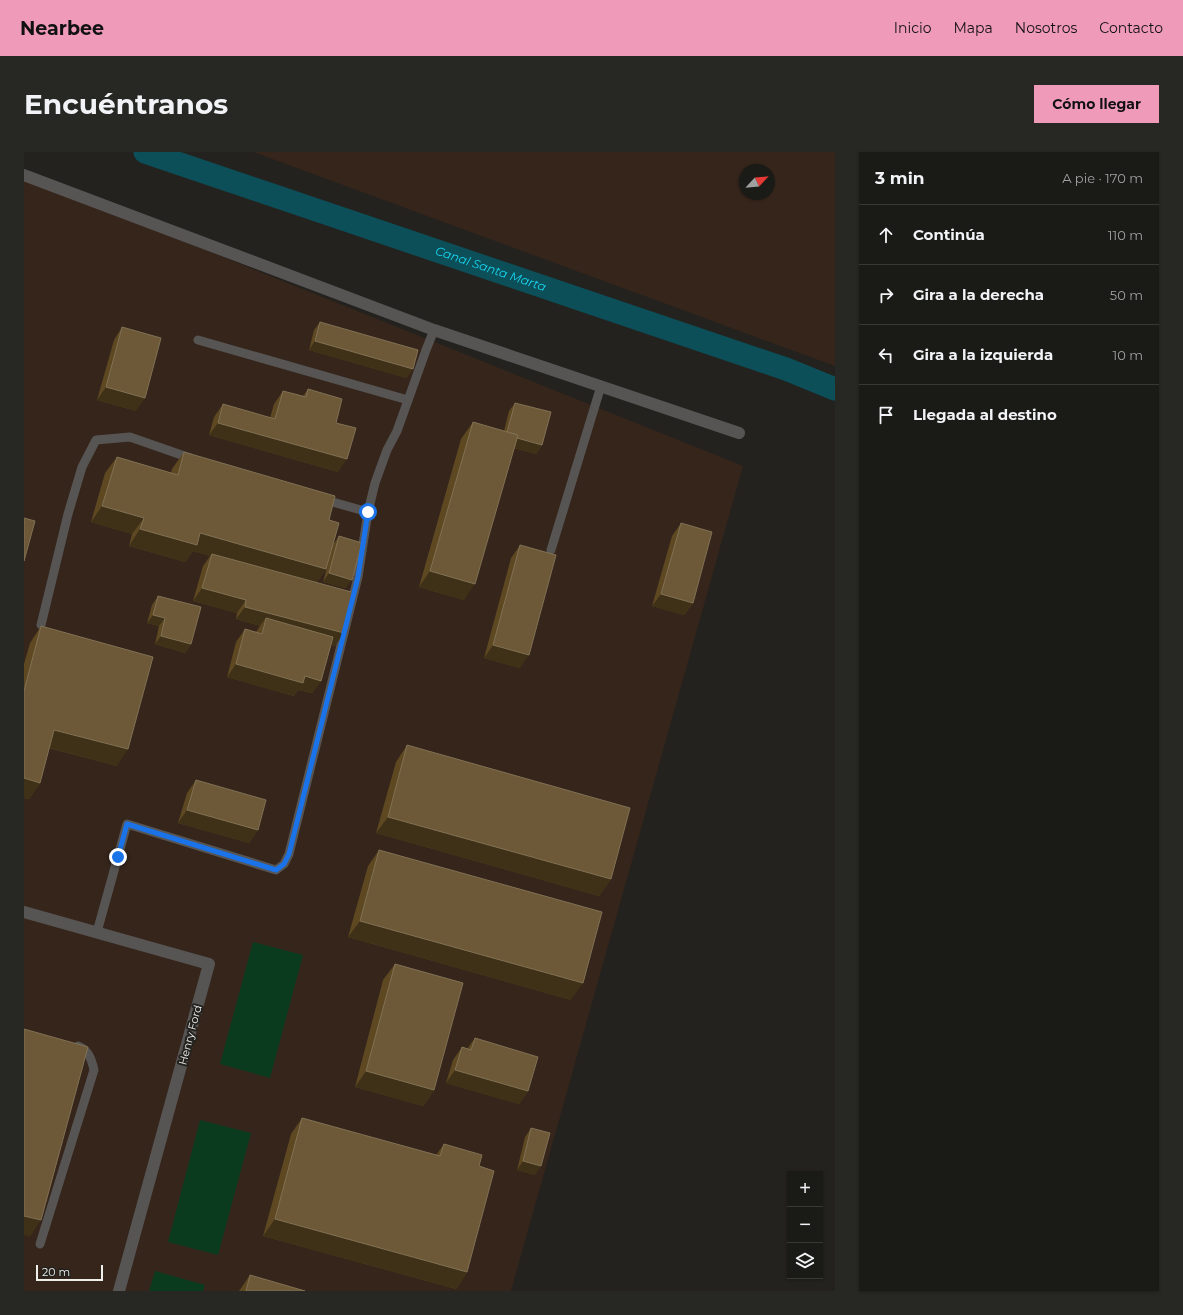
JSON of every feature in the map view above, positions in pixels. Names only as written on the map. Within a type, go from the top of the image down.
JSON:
[{"type":"street","points":[[24,176],[434,330],[739,433]]},
{"type":"street","name":"Henry Ford","points":[[24,912],[209,964],[119,1291]]},
{"type":"lane","points":[[97,932],[127,824],[276,870],[284,864],[289,854],[358,577],[368,512],[375,483],[387,450],[397,431],[434,330]]},
{"type":"lane","points":[[198,340],[408,400]]},
{"type":"lane","points":[[551,550],[601,386]]},
{"type":"lane","points":[[41,626],[68,514],[82,468],[96,440],[130,437],[200,461]]},
{"type":"lane","points":[[316,497],[368,512]]},
{"type":"lane","points":[[40,1244],[94,1070],[91,1057],[81,1046],[66,1042]]},
{"type":"shaded area","points":[[253,152],[835,152],[835,366]]},
{"type":"shaded area","points":[[24,177],[743,466],[511,1291],[24,1291]]},
{"type":"green space","points":[[253,942],[303,955],[270,1078],[220,1064]]},
{"type":"green space","points":[[200,1120],[251,1133],[218,1255],[168,1242]]},
{"type":"green space","points":[[155,1271],[205,1285],[203,1291],[149,1291]]},
{"type":"building","points":[[320,322],[418,350],[413,369],[315,341]]},
{"type":"building","points":[[122,327],[161,338],[145,398],[106,387]]},
{"type":"building","points":[[308,389],[342,399],[336,423],[356,428],[347,459],[218,423],[223,404],[275,419],[283,391],[306,397]]},
{"type":"building","points":[[515,403],[551,412],[542,445],[517,438],[518,435],[507,432]]},
{"type":"building","points":[[473,422],[518,435],[475,584],[430,571]]},
{"type":"building","points":[[184,452],[335,496],[329,520],[339,523],[326,569],[200,533],[197,545],[140,529],[144,518],[102,506],[117,457],[178,475]]},
{"type":"building","points":[[24,518],[35,521],[24,561]]},
{"type":"building","points":[[681,523],[712,532],[693,603],[661,594]]},
{"type":"building","points":[[339,536],[362,543],[352,580],[329,573]]},
{"type":"building","points":[[520,545],[556,555],[529,655],[493,645]]},
{"type":"building","points":[[212,554],[355,593],[344,633],[245,607],[246,600],[202,588]]},
{"type":"building","points":[[158,596],[201,607],[191,644],[161,636],[165,618],[153,615]]},
{"type":"building","points":[[266,618],[333,637],[321,681],[305,676],[303,683],[236,664],[245,629],[262,634]]},
{"type":"building","points":[[41,626],[153,657],[128,749],[54,730],[40,783],[24,778],[24,691]]},
{"type":"building","points":[[407,745],[630,808],[611,879],[388,817]]},
{"type":"building","points":[[196,780],[266,800],[258,830],[187,810]]},
{"type":"building","points":[[379,850],[602,912],[583,983],[360,921]]},
{"type":"building","points":[[395,964],[463,983],[434,1090],[366,1071]]},
{"type":"building","points":[[24,1029],[88,1047],[41,1220],[24,1216]]},
{"type":"building","points":[[475,1038],[538,1057],[528,1091],[455,1070],[462,1047],[471,1050]]},
{"type":"building","points":[[302,1118],[440,1156],[444,1144],[482,1155],[479,1166],[494,1171],[467,1272],[275,1219]]},
{"type":"building","points":[[531,1128],[550,1133],[541,1166],[523,1161]]},
{"type":"building","points":[[250,1275],[305,1291],[246,1291]]},
{"type":"waterway","name":"Canal Santa Marta","points":[[145,152],[786,369],[835,389]]},
{"type":"route","points":[[118,857],[127,824],[276,870],[284,864],[289,854],[358,577],[368,512]]}]
